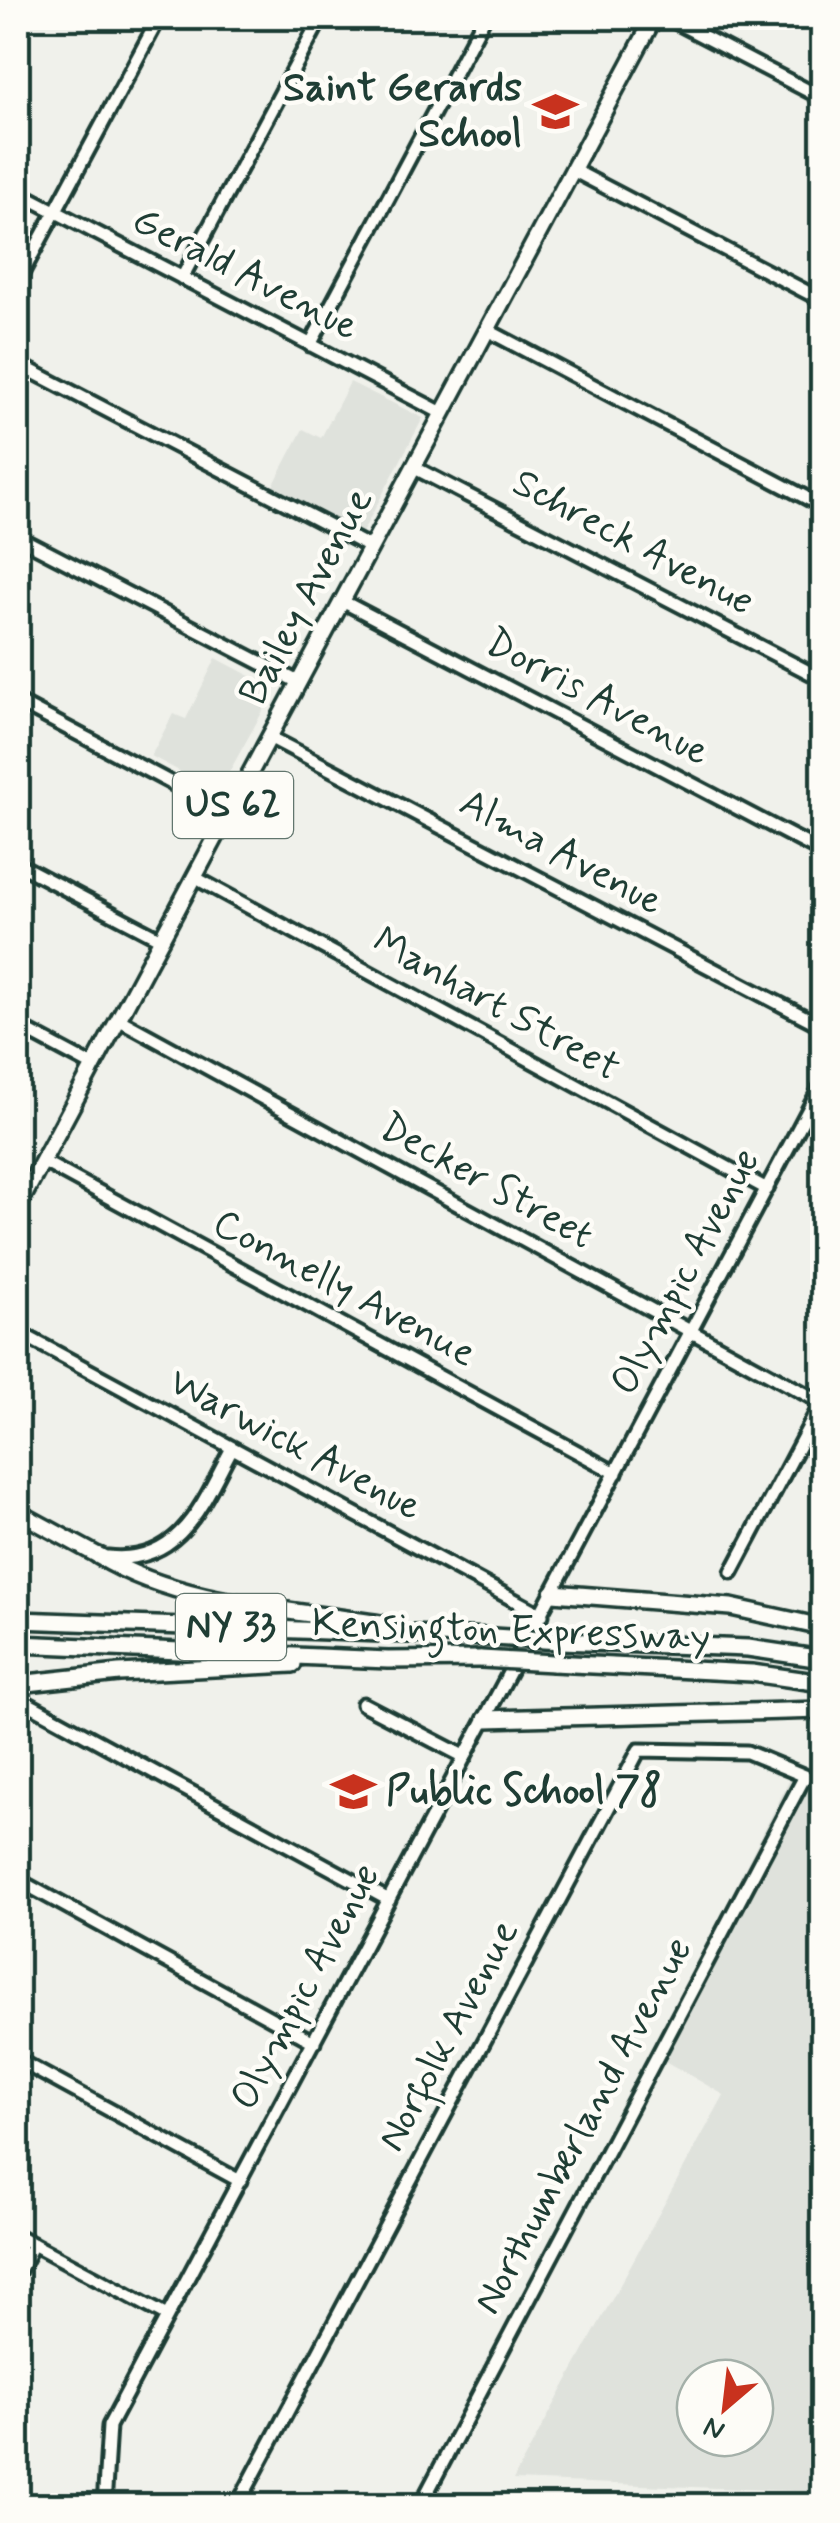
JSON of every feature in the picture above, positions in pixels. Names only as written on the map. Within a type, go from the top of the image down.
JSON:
[{"type":"highway","points":[[99,1556],[150,1580],[198,1593],[444,1634]]},
{"type":"highway","points":[[553,1593],[732,1607],[822,1627]]},
{"type":"highway","name":"Kensington Expressway","points":[[18,1620],[748,1648],[822,1659]]},
{"type":"highway","name":"Kensington Expressway","points":[[18,1644],[388,1660],[481,1659],[752,1673],[822,1683]]},
{"type":"highway","points":[[18,1684],[119,1673],[388,1660]]},
{"type":"highway","points":[[486,1719],[822,1710]]},
{"type":"main road","name":"Bailey Avenue","points":[[19,1199],[654,18]]},
{"type":"main road","points":[[18,1512],[99,1556]]},
{"type":"street","points":[[18,281],[159,18]]},
{"type":"street","points":[[182,278],[322,18]]},
{"type":"street","points":[[310,344],[484,18]]},
{"type":"street","points":[[668,18],[822,98]]},
{"type":"street","points":[[573,170],[822,300]]},
{"type":"street","name":"Gerald Avenue","points":[[18,192],[442,414]]},
{"type":"street","points":[[486,330],[822,506]]},
{"type":"street","points":[[18,364],[370,548]]},
{"type":"street","name":"Schreck Avenue","points":[[413,467],[822,678]]},
{"type":"street","points":[[18,536],[298,682]]},
{"type":"street","name":"Dorris Avenue","points":[[342,601],[822,852]]},
{"type":"street","points":[[18,702],[228,813]]},
{"type":"street","name":"Alma Avenue","points":[[269,737],[822,1026]]},
{"type":"street","points":[[18,864],[161,939]]},
{"type":"street","name":"Manhart Street","points":[[194,877],[766,1190]]},
{"type":"street","name":"Decker Street","points":[[118,1019],[822,1402]]},
{"type":"street","points":[[18,1026],[93,1066]]},
{"type":"street","name":"Olympic Avenue","points":[[104,2506],[106,2433],[822,1084]]},
{"type":"street","name":"Connelly Avenue","points":[[42,1161],[616,1473]]},
{"type":"street","name":"Warwick Avenue","points":[[18,1332],[542,1615]]},
{"type":"street","points":[[732,1572],[822,1402]]},
{"type":"street","points":[[99,1556],[142,1558],[164,1550],[193,1520],[232,1448]]},
{"type":"street","points":[[18,1698],[389,1900]]},
{"type":"street","points":[[363,1704],[465,1757]]},
{"type":"street","name":"Norfolk Avenue","points":[[237,2506],[639,1750],[746,1752],[805,1776]]},
{"type":"street","name":"Northumberland Avenue","points":[[420,2506],[805,1776]]},
{"type":"street","points":[[18,1880],[314,2042]]},
{"type":"street","points":[[18,2060],[240,2181]]},
{"type":"street","points":[[18,2236],[167,2316]]},
{"type":"street","points":[[18,2274],[33,2244]]},
{"type":"street","points":[[774,2506],[822,2505]]},
{"type":"shaded area","points":[[350,382],[423,418],[362,533],[273,486],[303,429],[321,438]]},
{"type":"shaded area","points":[[216,658],[275,689],[222,785],[213,789],[151,756],[173,714],[186,719]]},
{"type":"shaded area","points":[[822,1778],[822,2457],[818,2492],[513,2480],[724,2095],[651,2053],[790,1779]]},
{"type":"place","name":"Saint Gerards School","points":[[555,112]]},
{"type":"place","name":"Public School 78","points":[[353,1792]]}]
